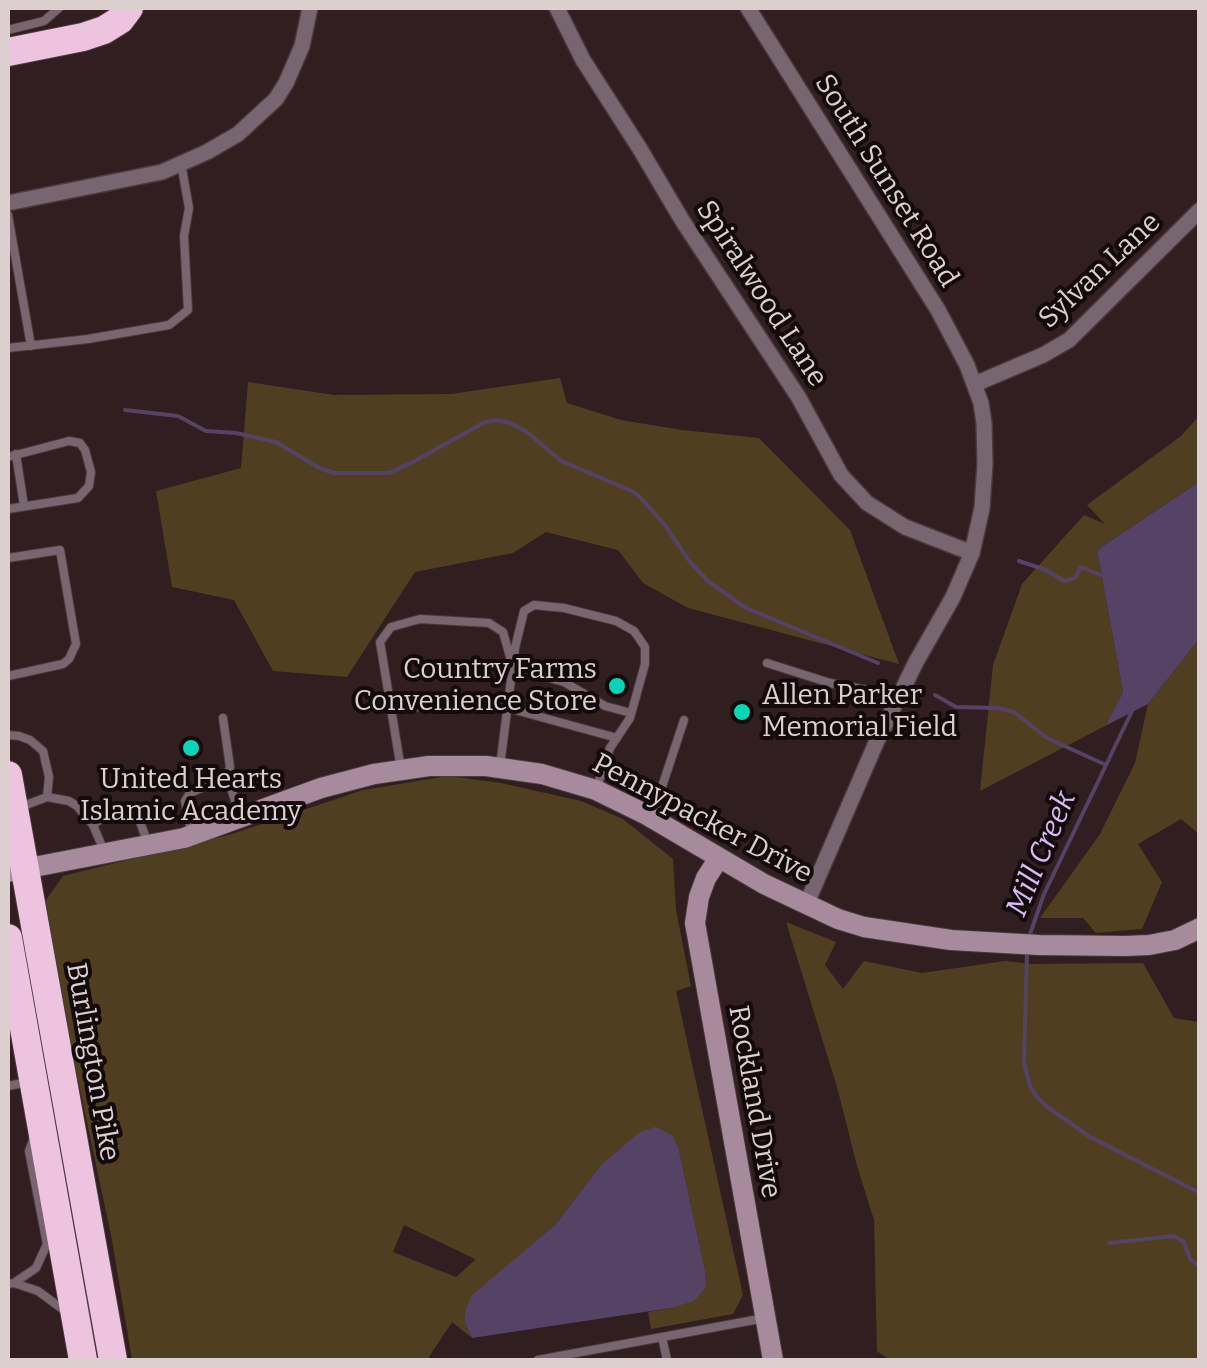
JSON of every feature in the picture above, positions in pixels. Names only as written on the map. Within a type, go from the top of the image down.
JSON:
[{"type":"highway","points":[[8,52],[104,30],[120,20],[129,8]]},
{"type":"highway","name":"Burlington Pike","points":[[8,775],[14,810],[16,870],[113,1360]]},
{"type":"highway","points":[[8,938],[20,1083],[40,1120],[83,1360]]},
{"type":"street","points":[[8,202],[162,172],[238,134],[276,99],[299,56],[310,8]]},
{"type":"street","name":"Spiralwood Lane","points":[[557,8],[583,60],[798,398],[841,474],[868,504],[905,528],[972,553]]},
{"type":"street","name":"South Sunset Road","points":[[748,8],[938,310],[975,384],[984,423],[982,508],[972,553],[947,608],[898,696],[806,905]]},
{"type":"street","name":"Sylvan Lane","points":[[975,384],[1070,340],[1200,210]]},
{"type":"street","name":"Pennypacker Drive","points":[[16,870],[192,835],[347,780],[401,769],[500,767],[596,790],[764,884],[864,927],[921,937],[1039,945],[1149,945],[1176,940],[1200,928]]},
{"type":"street","name":"Rockland Drive","points":[[719,858],[706,878],[694,923],[773,1360]]},
{"type":"lane","points":[[8,30],[44,20],[49,12],[59,8]]},
{"type":"lane","points":[[8,348],[169,325],[188,310],[184,236],[189,208],[181,163]]},
{"type":"lane","points":[[8,214],[31,346]]},
{"type":"lane","points":[[10,508],[24,506],[78,498],[89,486],[91,472],[80,443],[69,440],[12,456],[24,506]]},
{"type":"lane","points":[[8,558],[60,550],[76,644],[63,664],[8,676]]},
{"type":"lane","points":[[500,767],[524,611],[534,605],[564,608],[616,621],[634,631],[646,648],[632,713],[610,748],[596,790]]},
{"type":"lane","points":[[401,769],[380,642],[391,627],[420,619],[490,623],[503,632],[513,668]]},
{"type":"lane","points":[[767,662],[830,683],[898,696]]},
{"type":"lane","points":[[513,668],[564,682],[606,706],[632,713]]},
{"type":"lane","points":[[413,708],[508,708],[617,738]]},
{"type":"lane","points":[[223,718],[231,759],[227,777],[241,818]]},
{"type":"lane","points":[[651,818],[684,720]]},
{"type":"lane","points":[[8,735],[30,740],[43,751],[49,777],[47,798]]},
{"type":"lane","points":[[192,835],[186,801],[190,793],[227,777]]},
{"type":"lane","points":[[14,810],[47,798],[69,800],[93,825],[106,853]]},
{"type":"lane","points":[[93,825],[112,812],[124,811],[139,819],[149,846]]},
{"type":"lane","points":[[11,1284],[36,1268],[46,1244],[30,1150],[40,1120]]},
{"type":"lane","points":[[11,1284],[38,1291],[60,1305],[76,1324]]},
{"type":"lane","points":[[538,1360],[573,1357],[765,1318]]},
{"type":"lane","points":[[662,1337],[667,1360]]},
{"type":"shaded area","points":[[560,378],[567,403],[621,420],[759,438],[850,530],[899,664],[688,608],[643,583],[618,550],[546,532],[513,553],[415,572],[347,677],[273,671],[234,600],[172,587],[156,491],[241,468],[248,382],[334,395],[451,394]]},
{"type":"shaded area","points":[[1199,416],[1199,482],[1097,550],[1123,692],[1105,726],[980,791],[993,665],[1022,584],[1084,515],[1105,524],[1087,505],[1181,436]]},
{"type":"shaded area","points":[[1199,482],[1199,639],[1148,704],[1105,726],[1123,692],[1097,550]]},
{"type":"shaded area","points":[[1199,639],[1199,834],[1181,819],[1138,844],[1162,882],[1142,929],[1096,933],[1083,918],[1040,918],[1100,834],[1135,763],[1148,704]]},
{"type":"shaded area","points":[[448,776],[501,783],[581,801],[623,819],[673,859],[676,910],[691,986],[676,991],[743,1295],[733,1314],[651,1329],[648,1312],[671,1308],[706,1287],[679,1150],[601,1165],[555,1225],[473,1295],[464,1321],[472,1338],[452,1322],[429,1357],[432,1360],[132,1360],[112,1240],[50,948],[46,900],[63,876],[232,834],[363,790]],"holes":[[[404,1225],[475,1259],[456,1277],[393,1252]]]},
{"type":"shaded area","points":[[786,922],[836,942],[825,965],[843,989],[864,961],[922,973],[1005,961],[1143,963],[1174,1018],[1199,1022],[1199,1360],[890,1360],[877,1351],[874,1220]]},
{"type":"shaded area","points":[[655,1127],[672,1135],[679,1150],[705,1270],[706,1287],[694,1301],[671,1308],[472,1338],[464,1321],[472,1295],[555,1225],[601,1165],[640,1132]]},
{"type":"waterway","points":[[125,410],[178,416],[206,431],[276,442],[334,473],[389,473],[483,423],[511,423],[561,461],[640,497],[708,581],[746,608],[878,663]]},
{"type":"waterway","points":[[1019,561],[1064,581],[1075,578],[1081,567],[1103,576]]},
{"type":"waterway","points":[[935,695],[956,707],[1014,712],[1047,738],[1106,765]]},
{"type":"waterway","name":"Mill Creek","points":[[1029,937],[1044,894],[1133,709]]},
{"type":"waterway","name":"Mill Creek","points":[[1027,952],[1024,1063],[1037,1097],[1090,1137],[1200,1193]]},
{"type":"waterway","points":[[1109,1243],[1174,1236],[1184,1242],[1190,1259],[1200,1267]]},
{"type":"place","name":"Country Farms Convenience Store","points":[[617,686]]},
{"type":"place","name":"Allen Parker Memorial Field","points":[[742,712]]},
{"type":"place","name":"United Hearts Islamic Academy","points":[[191,748]]}]
